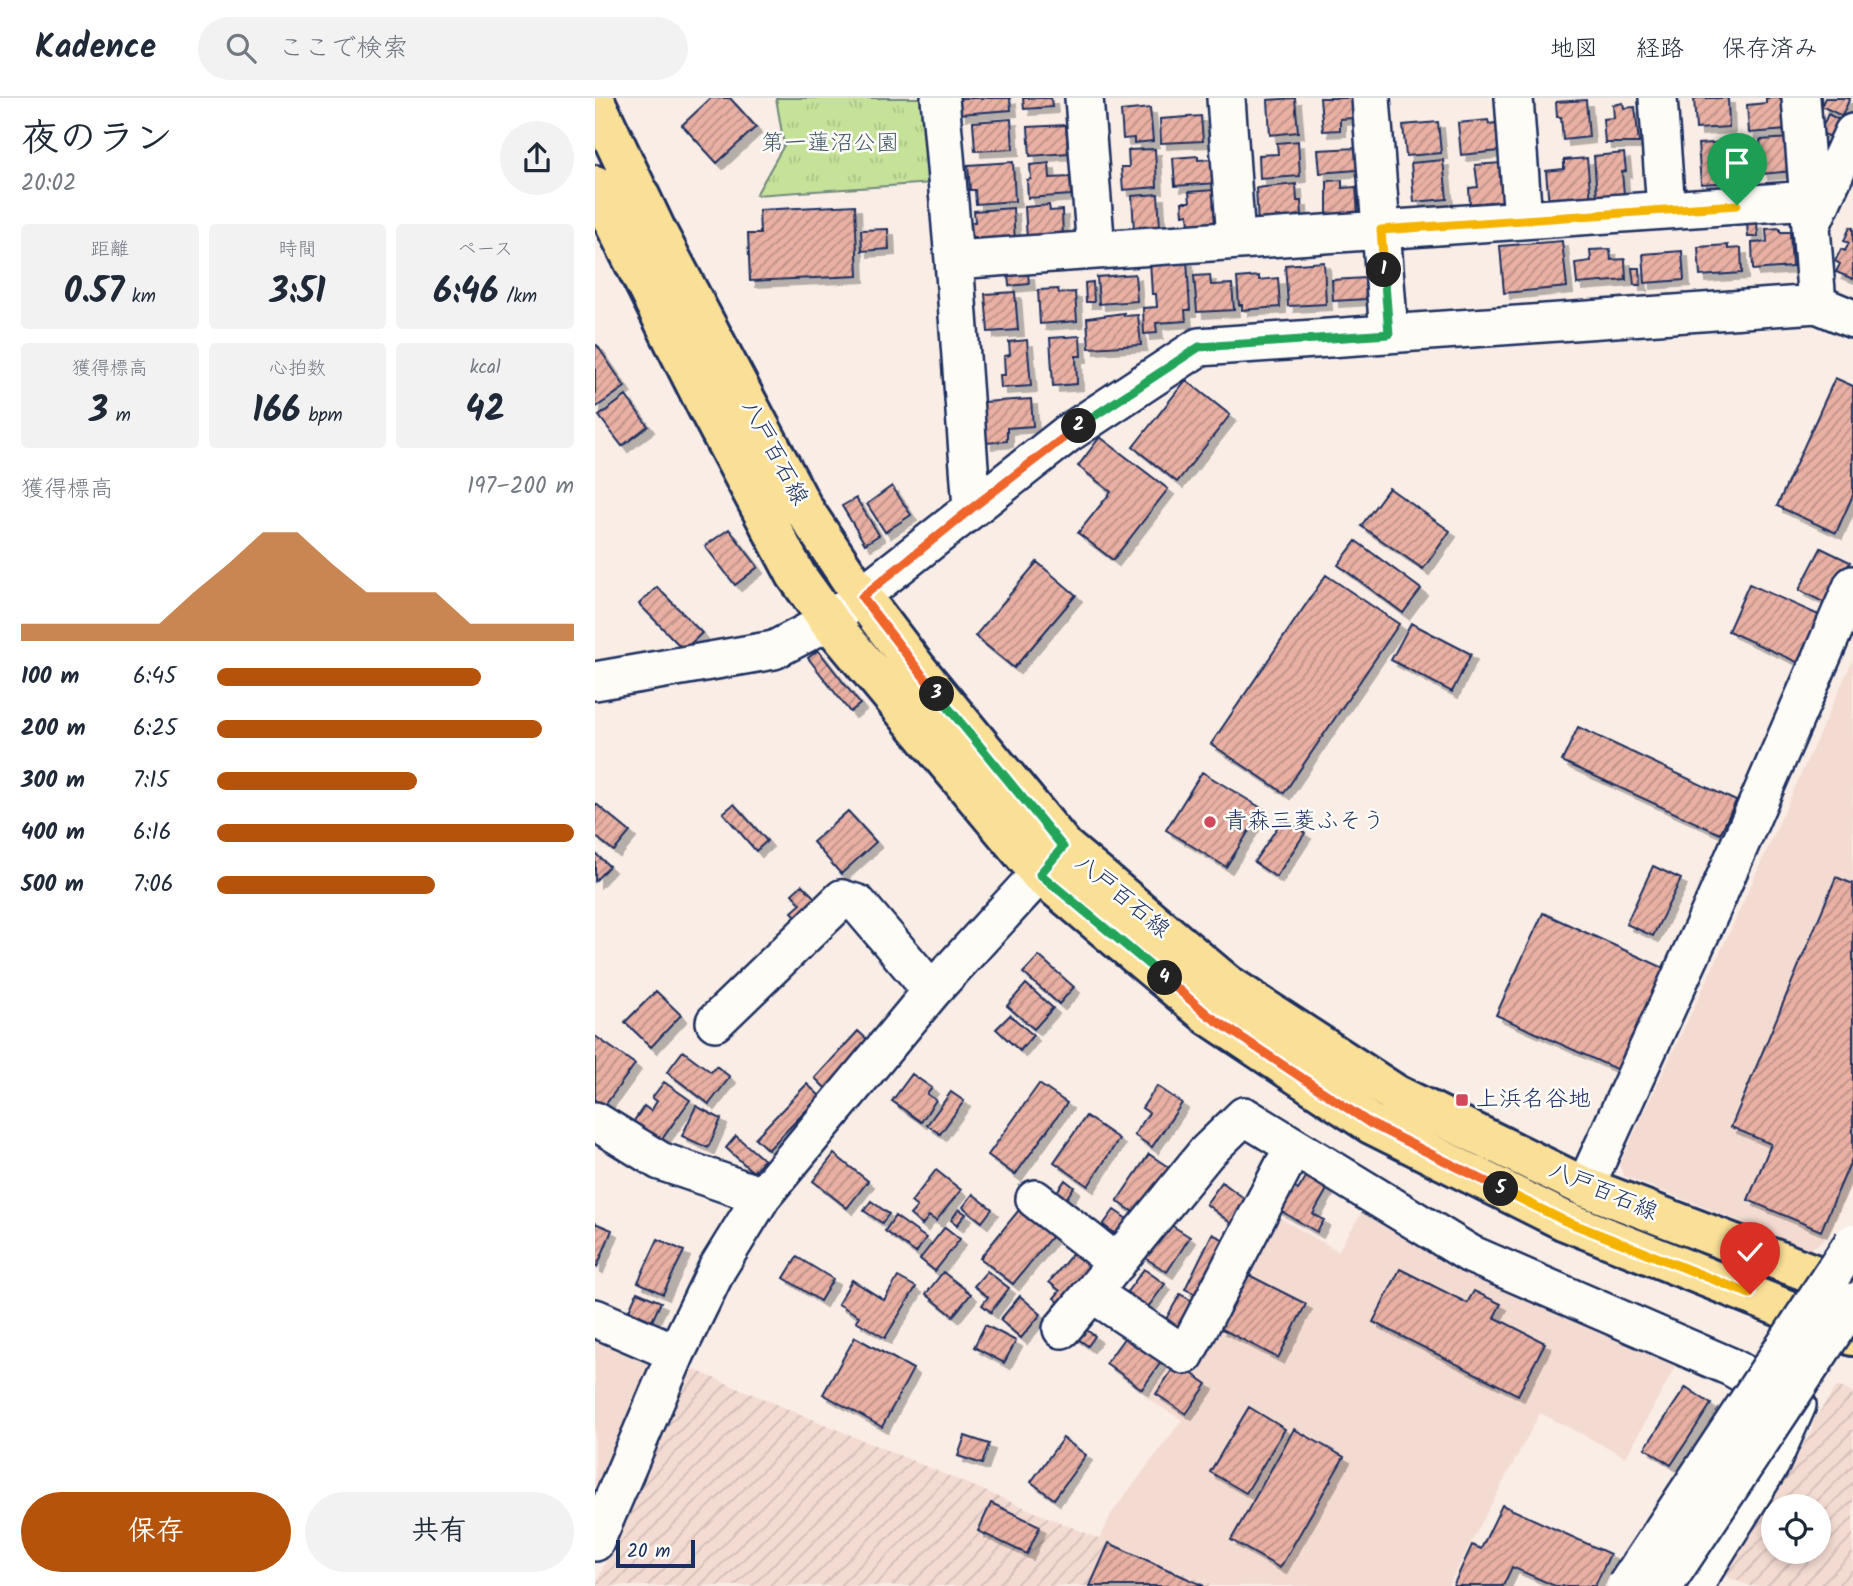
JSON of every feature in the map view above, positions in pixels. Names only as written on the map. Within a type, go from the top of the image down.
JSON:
[{"type":"main road","name":"八戸百石線","points":[[595,101],[657,232],[803,508],[862,597],[1052,861],[1228,985],[1395,1094],[1585,1187],[1851,1287]]},
{"type":"main road","name":"八戸百石線","points":[[595,185],[707,407],[796,575],[829,621],[1052,861],[1208,1015],[1371,1124],[1563,1220],[1853,1336]]},
{"type":"street","points":[[940,98],[972,508]]},
{"type":"street","points":[[1084,98],[1095,250]]},
{"type":"street","points":[[1226,98],[1236,240]]},
{"type":"street","points":[[1371,98],[1389,334]]},
{"type":"street","points":[[1514,98],[1523,220]]},
{"type":"street","points":[[1658,98],[1665,210]]},
{"type":"street","points":[[1801,98],[1817,304]]},
{"type":"street","points":[[1810,214],[1853,133]]},
{"type":"street","points":[[954,260],[1665,210],[1810,214]]},
{"type":"street","points":[[595,681],[774,650],[829,621],[1067,434],[1199,347],[1817,304],[1853,319]]},
{"type":"street","points":[[1585,1187],[1708,919],[1853,585]]},
{"type":"street","points":[[595,1542],[676,1353],[717,1269],[762,1196],[932,991],[1052,861]]},
{"type":"street","points":[[715,1022],[842,899],[858,904],[932,991]]},
{"type":"street","points":[[1062,1329],[1206,1153],[1244,1116],[1470,1254],[1755,1379],[1797,1404]]},
{"type":"street","points":[[595,1121],[660,1161],[762,1196]]},
{"type":"street","points":[[1092,1293],[1185,1355],[1293,1148]]},
{"type":"street","points":[[1035,1199],[1117,1263]]},
{"type":"street","points":[[1626,1586],[1853,1243]]},
{"type":"street","points":[[1613,1586],[1706,1443],[1755,1379],[1818,1323],[1851,1287]]},
{"type":"street","points":[[1664,1586],[1851,1287]]},
{"type":"street","points":[[595,1318],[676,1353]]},
{"type":"street","points":[[1694,1586],[1771,1463],[1797,1404],[1818,1323]]},
{"type":"shaded area","points":[[1853,659],[1853,1180],[1832,1230],[1824,1240],[1810,1249],[1624,1176],[1619,1165],[1730,931]]},
{"type":"shaded area","points":[[1368,1202],[1679,1360],[1626,1457],[1540,1413],[1448,1586],[1216,1586],[1100,1539],[1111,1514],[1182,1420],[1145,1397],[1271,1213],[1338,1251]]},
{"type":"shaded area","points":[[595,1331],[661,1359],[595,1503]]},
{"type":"shaded area","points":[[690,1368],[1100,1539],[1216,1586],[595,1586]]},
{"type":"shaded area","points":[[1837,1386],[1853,1392],[1853,1586],[1750,1586],[1720,1574],[1761,1510],[1761,1564],[1831,1564],[1831,1494],[1771,1494],[1812,1431],[1811,1424]]},
{"type":"green space","name":"第一蓮沼公園","points":[[776,98],[927,98],[932,183],[756,195],[784,145]]},
{"type":"building","points":[[711,98],[730,98],[756,127],[717,163],[682,125]]},
{"type":"building","points":[[959,98],[1010,98],[1011,110],[960,114]]},
{"type":"building","points":[[1023,98],[1051,98],[1052,107],[1024,109]]},
{"type":"building","points":[[1295,98],[1298,132],[1270,135],[1268,100]]},
{"type":"building","points":[[1320,98],[1352,98],[1354,118],[1340,119],[1340,130],[1323,131]]},
{"type":"building","points":[[1694,98],[1728,98],[1729,127],[1696,129]]},
{"type":"building","points":[[1766,98],[1785,98],[1787,130],[1749,133],[1747,105],[1766,103]]},
{"type":"building","points":[[1825,98],[1850,98],[1842,116],[1821,106]]},
{"type":"building","points":[[1586,100],[1589,137],[1563,140],[1561,117],[1557,117],[1556,102]]},
{"type":"building","points":[[1623,103],[1624,108],[1635,107],[1639,143],[1605,143],[1603,119],[1614,118],[1613,105]]},
{"type":"building","points":[[1150,108],[1153,141],[1134,143],[1134,138],[1123,139],[1121,111]]},
{"type":"building","points":[[1828,114],[1843,122],[1834,139],[1820,132]]},
{"type":"building","points":[[1201,116],[1203,141],[1161,143],[1160,119]]},
{"type":"building","points":[[1011,119],[1013,149],[975,151],[973,122]]},
{"type":"building","points":[[1488,120],[1489,124],[1496,123],[1499,151],[1461,155],[1458,123]]},
{"type":"building","points":[[1438,122],[1441,153],[1406,156],[1403,125]]},
{"type":"building","points":[[1066,125],[1068,153],[1030,156],[1028,127]]},
{"type":"building","points":[[1790,138],[1792,171],[1762,174],[1760,140]]},
{"type":"building","points":[[1298,141],[1300,176],[1260,179],[1259,155],[1278,154],[1277,143]]},
{"type":"building","points":[[1729,142],[1732,182],[1701,184],[1698,144]]},
{"type":"building","points":[[1356,148],[1357,170],[1320,173],[1318,150]]},
{"type":"building","points":[[1155,149],[1157,187],[1123,190],[1121,167],[1129,167],[1128,150]]},
{"type":"building","points":[[1624,153],[1624,194],[1597,197],[1594,156]]},
{"type":"building","points":[[1198,156],[1198,160],[1215,159],[1217,183],[1175,186],[1173,158]]},
{"type":"building","points":[[1587,158],[1591,201],[1549,205],[1546,171],[1564,169],[1564,160]]},
{"type":"building","points":[[1443,160],[1447,199],[1414,202],[1411,163]]},
{"type":"building","points":[[1013,162],[1015,201],[976,204],[975,190],[970,190],[968,165]]},
{"type":"building","points":[[1049,163],[1050,178],[1070,177],[1071,195],[1028,198],[1030,165]]},
{"type":"building","points":[[1501,163],[1504,201],[1470,204],[1469,188],[1478,187],[1475,165]]},
{"type":"building","points":[[1342,180],[1342,188],[1356,187],[1358,215],[1327,217],[1327,181]]},
{"type":"building","points":[[1296,184],[1297,201],[1301,201],[1302,215],[1294,216],[1294,222],[1258,225],[1256,188]]},
{"type":"building","points":[[1213,190],[1216,223],[1189,225],[1188,214],[1183,215],[1182,202],[1190,202],[1189,192]]},
{"type":"building","points":[[1158,194],[1160,228],[1134,230],[1132,196]]},
{"type":"building","points":[[855,205],[858,276],[750,281],[748,234],[760,234],[759,210]]},
{"type":"building","points":[[1049,205],[1050,211],[1062,210],[1063,237],[1027,240],[1025,207]]},
{"type":"building","points":[[1013,208],[1015,242],[977,245],[976,237],[972,237],[971,222],[975,222],[974,211]]},
{"type":"building","points":[[1757,222],[1758,237],[1748,237],[1747,223]]},
{"type":"building","points":[[1850,227],[1853,228],[1853,279],[1836,272],[1840,264],[1835,261],[1841,249],[1845,251],[1849,243],[1844,241]]},
{"type":"building","points":[[1780,228],[1780,232],[1790,232],[1792,267],[1753,270],[1752,243],[1767,242],[1766,229]]},
{"type":"building","points":[[888,229],[889,249],[862,251],[861,230]]},
{"type":"building","points":[[1562,241],[1567,287],[1504,293],[1500,246]]},
{"type":"building","points":[[1728,245],[1728,249],[1741,248],[1742,273],[1700,276],[1698,247]]},
{"type":"building","points":[[1610,249],[1611,260],[1625,259],[1626,280],[1577,284],[1575,263],[1591,261],[1590,250]]},
{"type":"building","points":[[1682,251],[1684,280],[1645,283],[1643,254]]},
{"type":"building","points":[[1150,260],[1187,260],[1190,310],[1185,310],[1186,321],[1156,323],[1157,333],[1144,334],[1143,308],[1157,307],[1156,294],[1152,294]]},
{"type":"building","points":[[1324,262],[1326,304],[1288,306],[1285,265]]},
{"type":"building","points":[[1632,268],[1640,268],[1641,285],[1634,285]]},
{"type":"building","points":[[1028,273],[1029,284],[1009,286],[1008,274]]},
{"type":"building","points":[[1135,274],[1137,301],[1099,304],[1097,277]]},
{"type":"building","points":[[1210,275],[1211,285],[1232,284],[1234,310],[1197,312],[1194,276]]},
{"type":"building","points":[[1259,276],[1259,280],[1278,278],[1280,307],[1242,310],[1242,305],[1239,305],[1237,278]]},
{"type":"building","points":[[1365,278],[1366,299],[1333,301],[1332,280]]},
{"type":"building","points":[[1093,282],[1094,302],[1086,302],[1085,283]]},
{"type":"building","points":[[1058,289],[1059,293],[1075,292],[1077,321],[1040,324],[1038,290]]},
{"type":"building","points":[[1015,292],[1018,330],[988,332],[985,294]]},
{"type":"building","points":[[1124,313],[1124,316],[1138,315],[1141,345],[1089,348],[1087,318]]},
{"type":"building","points":[[1080,336],[1081,356],[1076,356],[1077,384],[1053,386],[1050,338]]},
{"type":"building","points":[[1027,340],[1031,386],[1001,388],[1000,375],[1005,375],[1004,356],[1010,355],[1009,342]]},
{"type":"building","points":[[597,345],[625,387],[595,408],[595,346]]},
{"type":"building","points":[[1835,378],[1853,386],[1853,495],[1836,533],[1777,506]]},
{"type":"building","points":[[1186,380],[1230,415],[1177,482],[1133,447]]},
{"type":"building","points":[[626,396],[648,426],[622,446],[599,416]]},
{"type":"building","points":[[1031,399],[1033,426],[1007,428],[1007,441],[986,443],[983,402]]},
{"type":"building","points":[[1100,437],[1168,489],[1113,560],[1078,533],[1111,492],[1078,466]]},
{"type":"building","points":[[892,486],[911,515],[885,532],[867,504]]},
{"type":"building","points":[[1389,488],[1450,531],[1423,569],[1361,526]]},
{"type":"building","points":[[856,498],[879,535],[865,544],[842,506]]},
{"type":"building","points":[[729,529],[758,567],[735,585],[705,546]]},
{"type":"building","points":[[1356,541],[1421,589],[1403,613],[1338,565]]},
{"type":"building","points":[[1821,548],[1850,562],[1829,605],[1799,590]]},
{"type":"building","points":[[1037,562],[1076,595],[1014,668],[975,636]]},
{"type":"building","points":[[1326,575],[1399,624],[1284,793],[1211,744]]},
{"type":"building","points":[[1749,584],[1821,616],[1799,663],[1728,631]]},
{"type":"building","points":[[657,587],[702,633],[684,650],[639,604]]},
{"type":"building","points":[[1411,623],[1471,654],[1452,692],[1391,660]]},
{"type":"building","points":[[818,650],[860,704],[850,712],[808,658]]},
{"type":"building","points":[[1578,727],[1736,801],[1720,834],[1562,761]]},
{"type":"building","points":[[1202,772],[1263,809],[1226,867],[1166,830]]},
{"type":"building","points":[[595,803],[630,832],[614,851],[595,836]]},
{"type":"building","points":[[734,804],[767,841],[756,851],[723,813]]},
{"type":"building","points":[[848,811],[876,842],[841,874],[813,842]]},
{"type":"building","points":[[1283,819],[1305,833],[1276,877],[1254,862]]},
{"type":"building","points":[[595,853],[609,866],[595,881]]},
{"type":"building","points":[[1653,866],[1681,879],[1653,936],[1626,924]]},
{"type":"building","points":[[1836,877],[1853,884],[1853,1156],[1821,1231],[1748,1200],[1771,1144],[1731,1127]]},
{"type":"building","points":[[802,885],[819,902],[801,921],[792,912],[801,904],[792,894]]},
{"type":"building","points":[[1543,913],[1664,968],[1618,1070],[1496,1015]]},
{"type":"building","points":[[1039,956],[1074,987],[1059,1004],[1023,973]]},
{"type":"building","points":[[1026,984],[1053,1008],[1034,1029],[1007,1006]]},
{"type":"building","points":[[656,991],[681,1015],[651,1047],[625,1022]]},
{"type":"building","points":[[1010,1015],[1033,1035],[1020,1051],[996,1029]]},
{"type":"building","points":[[858,1031],[870,1042],[826,1089],[815,1078]]},
{"type":"building","points":[[595,1036],[635,1064],[603,1108],[595,1102]]},
{"type":"building","points":[[683,1051],[711,1072],[716,1066],[730,1077],[709,1104],[667,1072]]},
{"type":"building","points":[[912,1074],[932,1088],[927,1094],[936,1100],[921,1122],[892,1101]]},
{"type":"building","points":[[664,1082],[690,1100],[657,1146],[630,1127],[644,1106],[651,1111],[657,1101],[652,1098]]},
{"type":"building","points":[[807,1084],[820,1096],[768,1150],[755,1138]]},
{"type":"building","points":[[1039,1084],[1067,1103],[1015,1175],[988,1155]]},
{"type":"building","points":[[1157,1086],[1182,1103],[1152,1147],[1134,1135],[1149,1113],[1142,1108]]},
{"type":"building","points":[[951,1092],[964,1101],[940,1134],[927,1125]]},
{"type":"building","points":[[696,1106],[721,1119],[708,1148],[682,1136]]},
{"type":"building","points":[[1086,1116],[1119,1139],[1088,1186],[1054,1162]]},
{"type":"building","points":[[736,1136],[764,1160],[753,1172],[726,1148]]},
{"type":"building","points":[[834,1154],[868,1181],[847,1208],[813,1181]]},
{"type":"building","points":[[1149,1154],[1174,1171],[1142,1218],[1117,1201]]},
{"type":"building","points":[[936,1170],[961,1190],[936,1221],[929,1216],[922,1225],[910,1215],[917,1207],[911,1202]]},
{"type":"building","points":[[1308,1174],[1329,1186],[1313,1214],[1324,1220],[1317,1232],[1274,1207],[1288,1184],[1298,1190]]},
{"type":"building","points":[[1065,1180],[1074,1187],[1061,1206],[1052,1199]]},
{"type":"building","points":[[1222,1182],[1252,1204],[1232,1224],[1206,1204]]},
{"type":"building","points":[[973,1194],[992,1209],[982,1222],[963,1207]]},
{"type":"building","points":[[871,1201],[889,1214],[882,1223],[864,1211]]},
{"type":"building","points":[[1023,1205],[1056,1231],[1013,1284],[980,1258]]},
{"type":"building","points":[[959,1209],[966,1214],[957,1225],[951,1220]]},
{"type":"building","points":[[1114,1210],[1133,1223],[1123,1239],[1103,1225]]},
{"type":"building","points":[[895,1216],[926,1238],[916,1253],[885,1231]]},
{"type":"building","points":[[595,1223],[612,1230],[597,1267],[595,1266]]},
{"type":"building","points":[[1171,1225],[1190,1237],[1167,1272],[1142,1256],[1160,1230],[1165,1233]]},
{"type":"building","points":[[945,1227],[960,1239],[935,1271],[920,1259]]},
{"type":"building","points":[[1212,1234],[1227,1241],[1206,1299],[1185,1289]]},
{"type":"building","points":[[658,1239],[684,1251],[663,1294],[638,1282]]},
{"type":"building","points":[[1074,1252],[1095,1269],[1063,1306],[1054,1298],[1060,1291],[1049,1282]]},
{"type":"building","points":[[797,1257],[833,1279],[820,1301],[784,1278]]},
{"type":"building","points":[[1144,1269],[1165,1284],[1142,1315],[1121,1300]]},
{"type":"building","points":[[1400,1269],[1467,1303],[1474,1291],[1501,1304],[1494,1317],[1545,1343],[1518,1395],[1373,1322]]},
{"type":"building","points":[[987,1271],[1009,1288],[991,1312],[982,1305],[988,1297],[974,1286]]},
{"type":"building","points":[[943,1272],[971,1294],[953,1316],[926,1294]]},
{"type":"building","points":[[1247,1274],[1306,1304],[1278,1358],[1220,1328]]},
{"type":"building","points":[[898,1277],[916,1287],[885,1338],[856,1321],[859,1316],[838,1304],[852,1280],[884,1300]]},
{"type":"building","points":[[637,1292],[661,1302],[652,1321],[629,1310]]},
{"type":"building","points":[[1180,1294],[1201,1306],[1181,1342],[1160,1330]]},
{"type":"building","points":[[1020,1296],[1041,1314],[1021,1338],[1000,1320]]},
{"type":"building","points":[[1078,1324],[1095,1336],[1088,1346],[1071,1334]]},
{"type":"building","points":[[985,1325],[1016,1341],[1004,1363],[974,1347]]},
{"type":"building","points":[[1139,1335],[1160,1350],[1155,1358],[1161,1362],[1142,1389],[1106,1363],[1125,1337],[1134,1343]]},
{"type":"building","points":[[855,1337],[913,1369],[882,1427],[823,1394]]},
{"type":"building","points":[[1177,1363],[1207,1384],[1186,1414],[1156,1394]]},
{"type":"building","points":[[1686,1387],[1711,1404],[1671,1465],[1645,1448]]},
{"type":"building","points":[[1249,1407],[1285,1429],[1246,1493],[1210,1472]]},
{"type":"building","points":[[1294,1429],[1344,1457],[1280,1568],[1231,1540]]},
{"type":"building","points":[[965,1436],[989,1444],[982,1464],[958,1456]]},
{"type":"building","points":[[1063,1438],[1086,1455],[1054,1499],[1031,1482]]},
{"type":"building","points":[[991,1503],[1040,1526],[1027,1554],[978,1531]]},
{"type":"building","points":[[1502,1505],[1610,1554],[1595,1586],[1555,1586],[1512,1567],[1503,1586],[1453,1586],[1472,1545],[1481,1549]]},
{"type":"building","points":[[1109,1543],[1204,1586],[1090,1586]]},
{"type":"place","name":"青森三菱ふそう","points":[[1210,822]]},
{"type":"place","name":"上浜名谷地","points":[[1462,1100]]},
{"type":"route","points":[[1737,205],[1381,230],[1389,334],[1199,347],[1067,434],[862,597],[917,670],[1063,847],[1040,874],[1208,1015],[1371,1124],[1563,1220],[1750,1294]]}]
